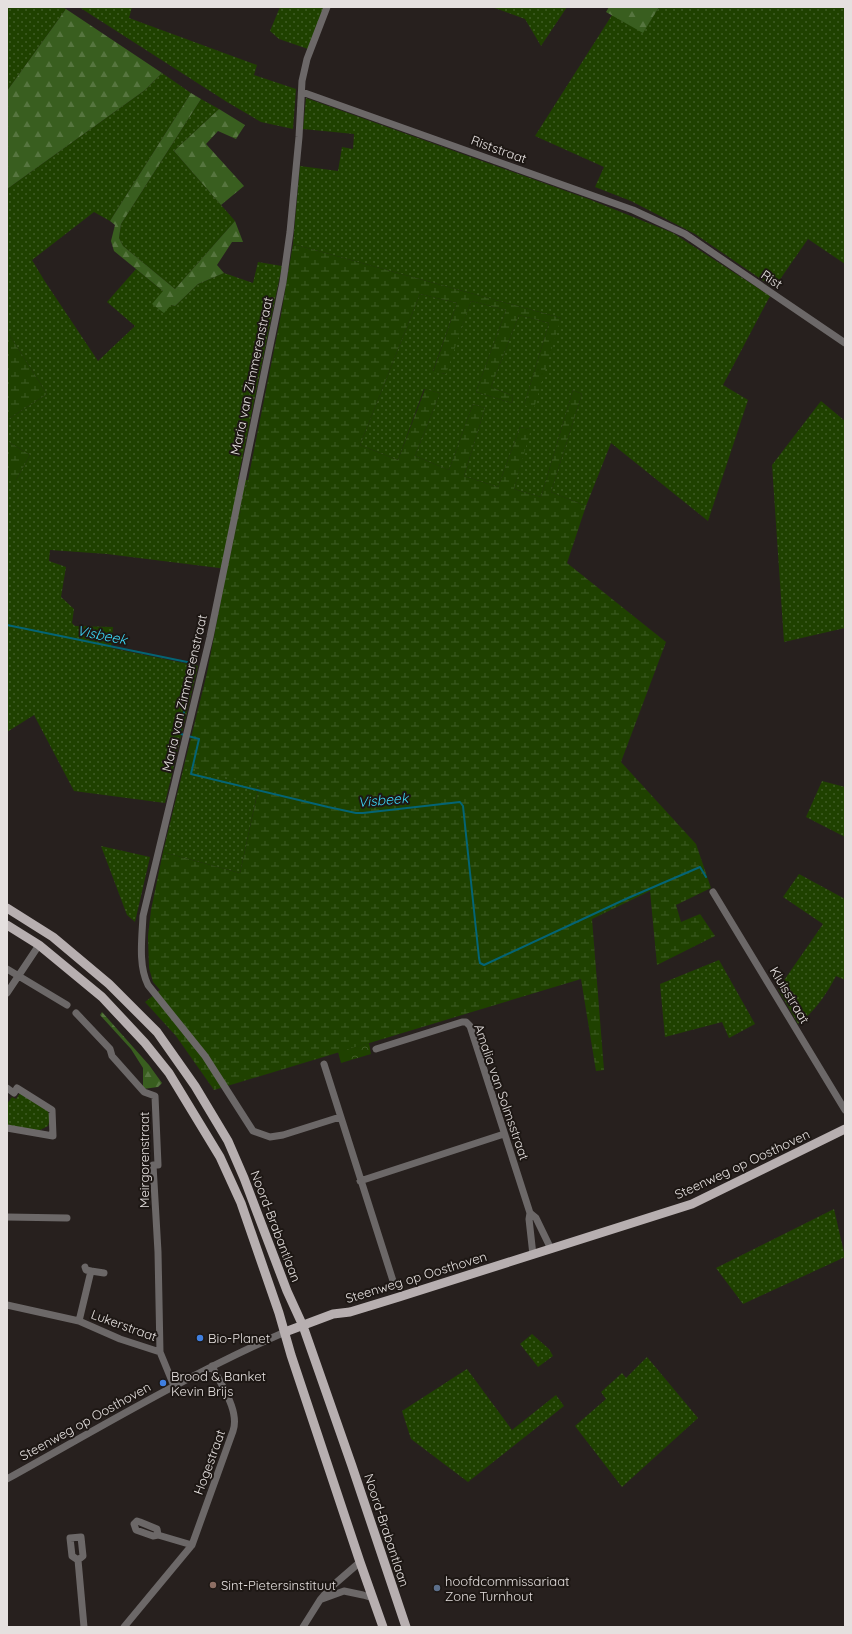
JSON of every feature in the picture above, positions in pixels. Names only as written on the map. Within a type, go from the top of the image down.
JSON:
[{"type":"main road","name":"Noord-Brabantlaan","points":[[7,908],[53,937],[109,984],[157,1032],[195,1086],[228,1141],[244,1178],[287,1291],[303,1326],[406,1627]]},
{"type":"main road","name":"Noord-Brabantlaan","points":[[7,925],[39,945],[102,997],[145,1043],[169,1073],[220,1157],[241,1204],[383,1627]]},
{"type":"main road","name":"Steenweg op Oosthoven","points":[[285,1332],[333,1314],[357,1310],[692,1204],[845,1130]]},
{"type":"street","points":[[302,92],[302,81],[307,59],[327,7]]},
{"type":"street","name":"Maria van Zimmerenstraat","points":[[302,92],[290,232],[282,282],[210,636],[143,916],[142,948],[144,977],[148,985],[205,1056],[254,1131],[270,1137],[283,1135],[340,1117]]},
{"type":"street","name":"Riststraat","points":[[302,92],[633,210],[686,234]]},
{"type":"street","name":"Rist","points":[[686,234],[845,343]]},
{"type":"street","name":"Kluisstraat","points":[[713,892],[845,1110]]},
{"type":"street","points":[[7,993],[39,945]]},
{"type":"street","points":[[7,969],[67,1005]]},
{"type":"street","name":"Meirgorenstraat","points":[[76,1013],[110,1049],[112,1056],[144,1092],[155,1096],[158,1165],[153,1165],[158,1252],[160,1352],[174,1386]]},
{"type":"street","name":"Amalia van Solmsstraat","points":[[376,1049],[462,1022],[466,1022],[470,1026],[530,1213],[529,1220],[533,1254]]},
{"type":"street","points":[[324,1064],[394,1284]]},
{"type":"street","points":[[7,1097],[9,1089],[14,1093],[17,1088],[52,1110],[53,1136],[7,1128]]},
{"type":"street","points":[[360,1181],[504,1134]]},
{"type":"street","name":"Amalia van Solmsstraat","points":[[530,1213],[536,1218],[551,1249]]},
{"type":"street","points":[[7,1217],[68,1218]]},
{"type":"street","name":"Lukerstraat","points":[[79,1321],[88,1269],[104,1273]]},
{"type":"street","name":"Lukerstraat","points":[[7,1305],[79,1321],[120,1339],[160,1352]]},
{"type":"street","name":"Steenweg op Oosthoven","points":[[7,1479],[174,1386],[212,1366],[285,1332]]},
{"type":"street","name":"Hogestraat","points":[[124,1627],[192,1545],[235,1424],[234,1410],[212,1366]]},
{"type":"street","points":[[158,1534],[192,1545]]},
{"type":"street","points":[[78,1560],[84,1627]]},
{"type":"street","points":[[303,1627],[320,1600],[330,1588],[360,1562]]},
{"type":"street","points":[[320,1600],[344,1591],[373,1598]]},
{"type":"green space","points":[[7,7],[62,7],[66,9],[7,91]]},
{"type":"green space","points":[[79,7],[132,7],[129,18],[257,65],[254,75],[296,89],[293,129],[261,122],[227,102]]},
{"type":"green space","points":[[280,7],[324,7],[308,49],[279,39],[270,31]]},
{"type":"green space","points":[[492,7],[567,7],[541,46],[525,19]]},
{"type":"green space","points":[[609,7],[659,7],[643,33],[606,12]]},
{"type":"green space","points":[[659,7],[845,7],[845,264],[808,239],[774,288],[695,234],[631,201],[595,187],[604,167],[535,136],[612,15],[643,32]]},
{"type":"green space","points":[[66,9],[162,73],[145,90],[7,189],[7,91]]},
{"type":"green space","points":[[162,73],[191,93],[110,221],[94,212],[32,260],[98,361],[135,326],[107,302],[136,269],[163,291],[171,305],[175,306],[198,284],[224,273],[253,283],[258,262],[282,266],[238,479],[248,480],[227,569],[107,554],[50,550],[49,561],[66,567],[61,597],[74,609],[72,623],[75,626],[113,627],[111,648],[198,666],[165,803],[74,791],[34,715],[7,732],[7,480],[16,480],[30,455],[7,441],[7,420],[47,394],[7,331],[7,189],[145,90]]},
{"type":"green space","points":[[191,93],[201,99],[121,224],[119,238],[123,246],[175,289],[235,221],[243,242],[232,242],[217,265],[224,273],[198,284],[175,306],[171,305],[164,313],[152,304],[163,291],[114,251],[111,241],[115,225],[110,221]]},
{"type":"green space","points":[[306,98],[591,200],[673,233],[770,296],[723,385],[748,400],[708,521],[611,443],[586,506],[551,492],[582,394],[573,390],[541,497],[514,489],[530,429],[520,427],[498,487],[464,476],[485,408],[473,404],[449,470],[415,456],[440,393],[424,389],[398,460],[360,445],[420,294],[457,303],[433,371],[445,374],[471,301],[506,310],[476,392],[512,403],[513,396],[491,387],[519,315],[549,323],[524,405],[561,318],[293,244],[300,166],[338,171],[342,147],[353,149],[354,134],[303,129]]},
{"type":"green space","points":[[201,99],[219,109],[174,151],[235,221],[175,289],[123,246],[119,238],[121,224]]},
{"type":"green space","points":[[219,109],[245,125],[236,139],[218,131],[206,144],[244,186],[221,205],[174,151]]},
{"type":"green space","points":[[293,244],[561,318],[534,408],[524,405],[549,323],[519,315],[491,387],[513,396],[512,403],[476,392],[506,310],[471,301],[446,374],[433,372],[457,303],[420,294],[360,445],[398,460],[425,389],[440,393],[415,456],[449,470],[473,404],[485,408],[464,476],[498,487],[520,427],[531,429],[514,489],[541,497],[573,390],[582,394],[551,492],[586,506],[567,563],[666,642],[621,762],[696,844],[711,888],[676,905],[681,922],[700,914],[715,936],[657,965],[650,891],[592,919],[604,1070],[596,1071],[581,979],[214,1090],[176,1036],[145,1002],[160,990],[153,982],[149,968],[148,936],[151,910],[163,852],[240,873],[259,786],[184,766],[207,673],[227,569],[248,480],[281,315]]},
{"type":"green space","points":[[7,331],[47,394],[7,420]]},
{"type":"green space","points":[[821,401],[845,421],[845,628],[784,642],[772,465]]},
{"type":"green space","points":[[7,441],[30,455],[16,480],[7,480]]},
{"type":"green space","points":[[184,766],[259,785],[240,873],[163,852]]},
{"type":"green space","points":[[822,781],[845,787],[845,837],[806,817]]},
{"type":"green space","points":[[101,846],[150,857],[135,922],[127,915]]},
{"type":"green space","points":[[799,874],[845,899],[845,980],[836,976],[820,1002],[810,1014],[798,1024],[778,989],[823,924],[783,897]]},
{"type":"green space","points":[[719,960],[755,1024],[729,1038],[722,1022],[665,1037],[660,984]]},
{"type":"green space","points":[[102,1012],[149,1065],[162,1083],[158,1087],[143,1089],[143,1068],[131,1049],[100,1015]]},
{"type":"green space","points":[[369,1043],[371,1054],[341,1063],[338,1052]]},
{"type":"green space","points":[[20,1093],[48,1111],[50,1118],[48,1126],[38,1131],[7,1125],[7,1104],[12,1097],[16,1099]]},
{"type":"green space","points":[[834,1209],[845,1257],[743,1304],[716,1268]]},
{"type":"green space","points":[[532,1334],[549,1349],[553,1356],[538,1367],[520,1344]]},
{"type":"green space","points":[[647,1357],[698,1418],[622,1487],[575,1426],[606,1399],[601,1392],[622,1373],[626,1378]]},
{"type":"green space","points":[[467,1369],[512,1430],[556,1395],[564,1406],[468,1482],[411,1439],[402,1411]]},
{"type":"waterway","name":"Visbeek","points":[[7,625],[192,663],[193,675],[179,733],[184,735]]},
{"type":"waterway","name":"Visbeek","points":[[188,736],[199,739],[191,774],[356,813],[460,802],[463,806],[479,958],[480,963],[484,965],[628,898],[700,867],[706,877]]},
{"type":"place","name":"Bio-Planet","points":[[200,1338]]},
{"type":"place","name":"Brood & Banket Kevin Brijs","points":[[163,1383]]},
{"type":"place","name":"Sint-Pietersinstituut","points":[[213,1585]]},
{"type":"place","name":"hoofdcommissariaat Zone Turnhout","points":[[437,1588]]}]
